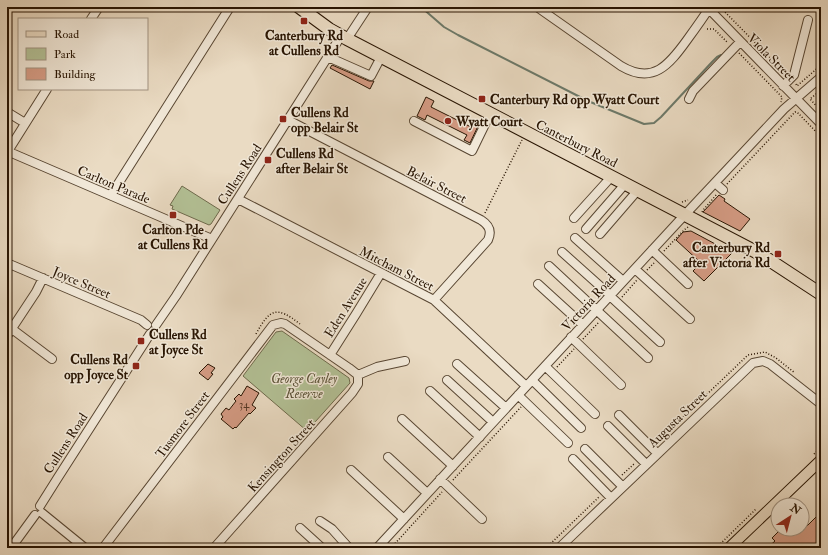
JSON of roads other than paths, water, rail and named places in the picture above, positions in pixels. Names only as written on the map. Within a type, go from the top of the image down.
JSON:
[{"type":"highway","name":"Canterbury Road","points":[[299,7],[344,38],[626,183],[760,254],[821,294]]},
{"type":"main road","points":[[729,548],[821,460]]},
{"type":"street","points":[[92,18],[99,7]]},
{"type":"street","points":[[111,196],[230,7]]},
{"type":"street","name":"Cullens Road","points":[[156,325],[328,57],[368,7]]},
{"type":"street","points":[[537,7],[621,66],[634,72],[641,73],[656,71],[667,65],[683,46],[709,8]]},
{"type":"street","name":"Viola Street","points":[[709,8],[740,42],[821,124]]},
{"type":"street","points":[[783,86],[793,81],[808,20]]},
{"type":"street","points":[[689,99],[693,91],[740,42]]},
{"type":"street","points":[[328,57],[371,76],[381,57]]},
{"type":"street","name":"Victoria Road","points":[[377,548],[784,109],[821,77]]},
{"type":"street","points":[[8,151],[46,90]]},
{"type":"street","points":[[7,112],[25,124]]},
{"type":"street","points":[[414,120],[472,151],[490,114]]},
{"type":"street","name":"Belair Street","points":[[288,120],[486,223],[490,231],[488,240],[434,300]]},
{"type":"street","name":"Carlton Parade","points":[[8,151],[212,238]]},
{"type":"street","points":[[574,218],[612,176]]},
{"type":"street","points":[[586,229],[626,183]]},
{"type":"street","points":[[715,183],[723,189]]},
{"type":"street","points":[[600,234],[638,190]]},
{"type":"street","name":"Mitcham Street","points":[[238,199],[434,300],[581,428]]},
{"type":"street","points":[[575,238],[623,281]]},
{"type":"street","points":[[652,250],[688,284]]},
{"type":"street","points":[[562,252],[660,342]]},
{"type":"street","name":"Joyce Street","points":[[7,263],[141,320],[147,325]]},
{"type":"street","points":[[549,266],[648,358]]},
{"type":"street","points":[[635,269],[690,318]]},
{"type":"street","name":"Eden Avenue","points":[[330,355],[381,273]]},
{"type":"street","points":[[43,278],[36,292],[9,333],[52,359]]},
{"type":"street","points":[[538,284],[583,325]]},
{"type":"street","points":[[151,322],[156,325],[157,330],[150,334],[146,329],[147,325],[151,322]]},
{"type":"street","name":"Tusmore Street","points":[[103,548],[269,328],[276,323],[285,324],[330,355]]},
{"type":"street","name":"Cullens Road","points":[[11,548],[39,511],[53,484],[150,334]]},
{"type":"street","points":[[571,338],[621,385]]},
{"type":"street","points":[[330,355],[358,375],[376,367],[405,361]]},
{"type":"street","name":"Augusta Street","points":[[559,548],[753,363],[763,361],[770,364],[821,404]]},
{"type":"street","points":[[457,364],[506,408]]},
{"type":"street","points":[[546,365],[595,411]]},
{"type":"street","name":"Kensington Street","points":[[214,548],[352,393],[358,384],[358,375]]},
{"type":"street","points":[[447,380],[493,422]]},
{"type":"street","points":[[430,392],[480,437]]},
{"type":"street","points":[[518,395],[568,443]]},
{"type":"street","points":[[619,415],[657,453]]},
{"type":"street","points":[[402,419],[453,466]]},
{"type":"street","points":[[608,426],[646,464]]},
{"type":"street","points":[[585,449],[622,487]]},
{"type":"street","points":[[388,457],[427,494]]},
{"type":"street","points":[[573,459],[611,498]]},
{"type":"street","points":[[351,470],[403,520]]},
{"type":"street","points":[[353,478],[403,520]]},
{"type":"street","points":[[440,479],[482,519]]},
{"type":"street","points":[[39,511],[85,548]]},
{"type":"street","points":[[320,521],[332,530],[349,548]]},
{"type":"street","points":[[300,528],[322,548]]},
{"type":"waterway","points":[[421,7],[444,27],[458,35],[588,101],[644,124],[654,123],[661,117],[712,62],[721,55]]},
{"type":"place","name":"Canterbury Rd at Cullens Rd","points":[[304,21]]},
{"type":"place","name":"Canterbury Rd opp Wyatt Court","points":[[482,99]]},
{"type":"place","name":"Cullens Rd opp Belair St","points":[[283,119]]},
{"type":"place","name":"Wyatt Court","points":[[448,121]]},
{"type":"place","name":"Cullens Rd after Belair St","points":[[268,160]]},
{"type":"place","name":"Carlton Pde at Cullens Rd","points":[[173,215]]},
{"type":"place","name":"Canterbury Rd after Victoria Rd","points":[[778,254]]},
{"type":"place","name":"Cullens Rd at Joyce St","points":[[141,341]]},
{"type":"place","name":"Cullens Rd opp Joyce St","points":[[136,366]]},
{"type":"park label","name":"George Cayley Reserve","points":[[304,386]]}]
